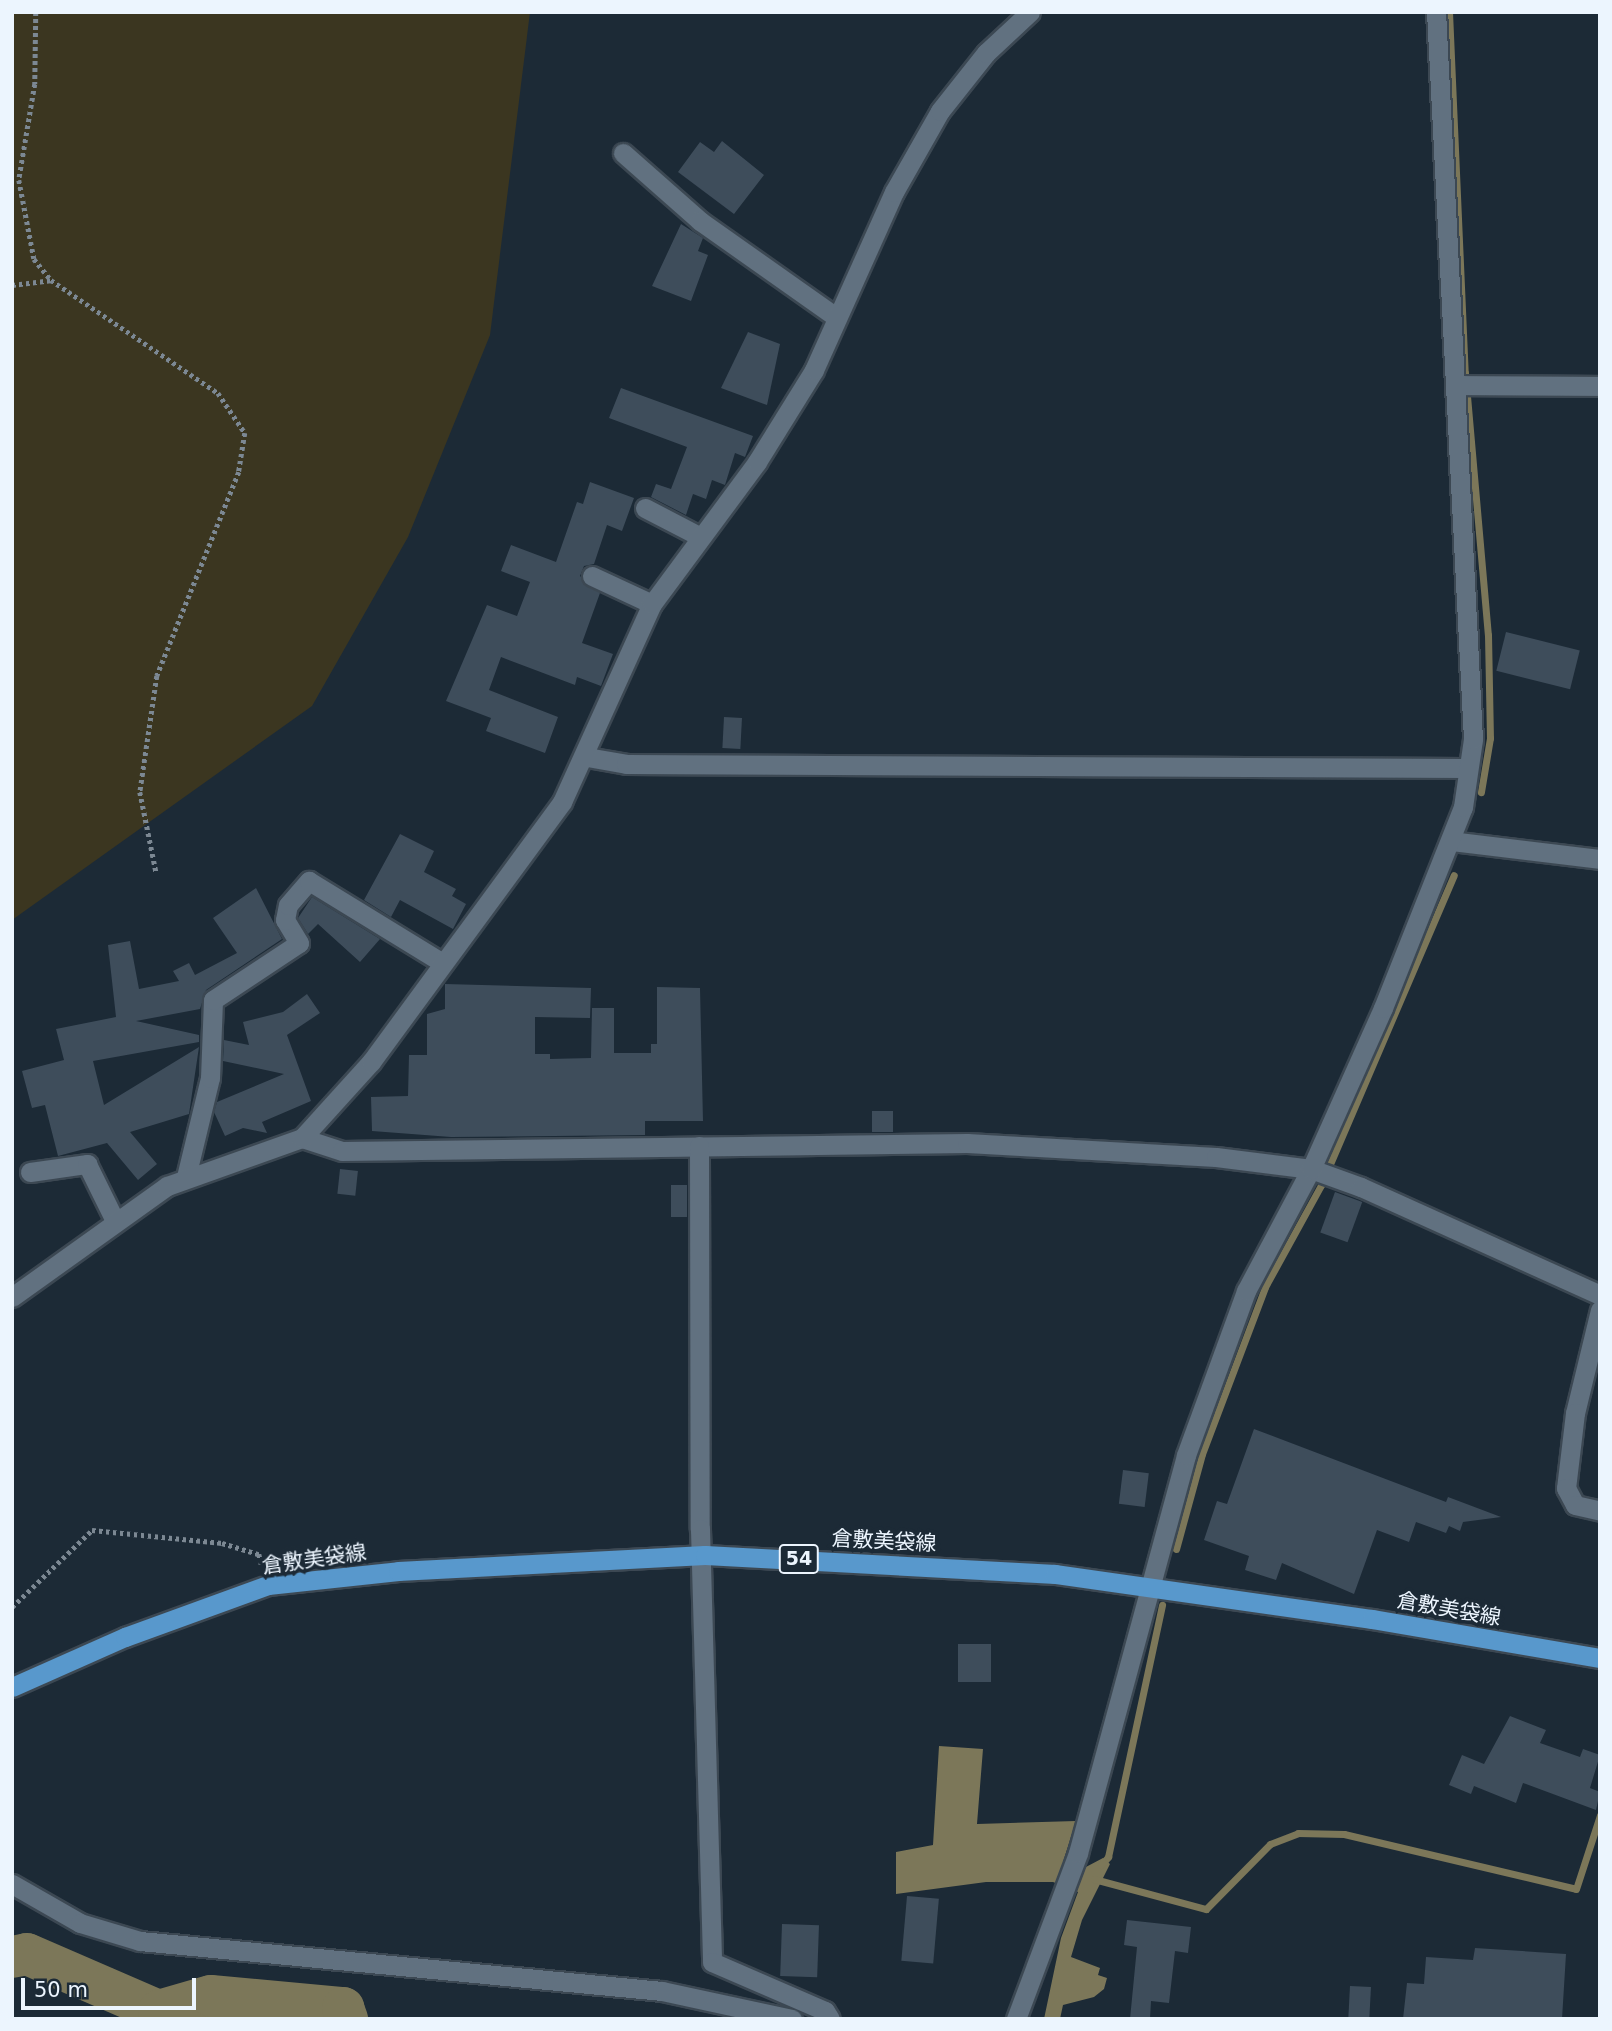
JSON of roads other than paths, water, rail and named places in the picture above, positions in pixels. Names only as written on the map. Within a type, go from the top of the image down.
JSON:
[{"type":"main road","name":"倉敷美袋線","points":[[12,1687],[125,1637],[268,1585],[398,1571],[705,1555],[1055,1574],[1600,1658]]},
{"type":"street","points":[[12,1297],[115,1221],[186,1177],[302,1139],[371,1062],[441,962],[562,802],[587,757],[652,604],[699,536],[757,462],[814,370],[894,192],[940,111],[986,53],[1030,12]]},
{"type":"street","points":[[1016,2019],[1078,1853],[1186,1455],[1247,1291],[1321,1173],[1463,807],[1465,768],[1472,739],[1463,384],[1436,12]]},
{"type":"street","points":[[623,153],[700,221],[836,317]]},
{"type":"street","points":[[1463,384],[1600,386]]},
{"type":"street","points":[[645,508],[699,536]]},
{"type":"street","points":[[592,576],[652,604]]},
{"type":"street","points":[[587,757],[626,764],[1465,768]]},
{"type":"street","points":[[1451,841],[1600,859]]},
{"type":"street","points":[[186,1177],[210,1078],[213,1000],[299,943],[285,920],[288,905],[309,881],[441,962]]},
{"type":"street","points":[[302,1139],[342,1151],[967,1143],[1216,1157],[1321,1173],[1600,1295]]},
{"type":"street","points":[[699,1146],[700,1529],[705,1555],[712,1962],[825,2011],[830,2019]]},
{"type":"street","points":[[30,1172],[87,1164],[115,1221]]},
{"type":"street","points":[[1600,1310],[1578,1399],[1566,1488],[1575,1505],[1600,1511]]},
{"type":"street","points":[[12,1884],[80,1923],[140,1941],[663,1991],[792,2019]]},
{"type":"waterway","points":[[1449,12],[1465,373],[1488,635],[1490,738],[1481,792]]},
{"type":"waterway","points":[[1176,1549],[1202,1454],[1265,1287],[1321,1185],[1454,875]]},
{"type":"waterway","points":[[1101,1865],[1108,1857],[1162,1605]]},
{"type":"waterway","points":[[1094,1879],[1206,1909],[1270,1844],[1298,1833],[1344,1834],[1576,1889],[1600,1815]]},
{"type":"waterway","points":[[12,1957],[27,1954],[159,2011],[211,1996],[343,2008],[347,2019]]}]
